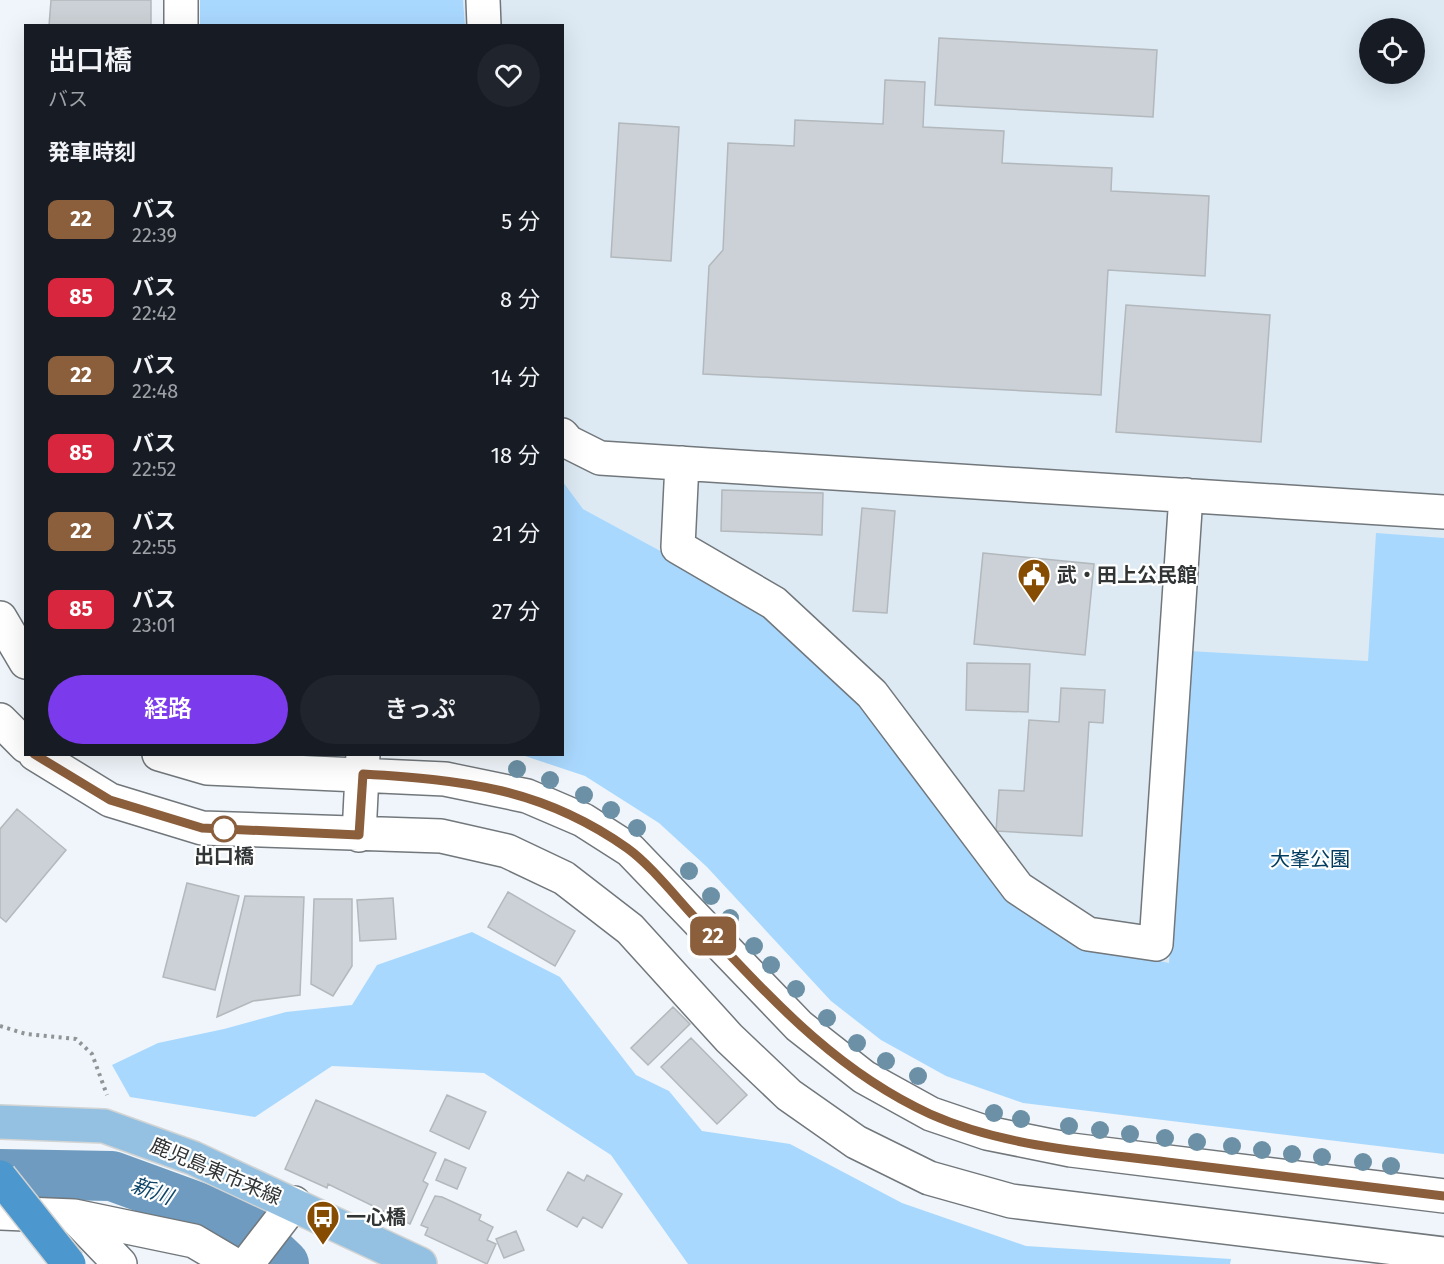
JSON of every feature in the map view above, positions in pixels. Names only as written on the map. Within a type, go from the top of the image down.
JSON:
[{"type":"highway","points":[[0,1177],[69,1264]]},
{"type":"highway","points":[[0,1212],[54,1264]]},
{"type":"main road","name":"鹿児島東市来線","points":[[0,1122],[104,1126],[193,1158],[294,1203],[420,1264]]},
{"type":"street","points":[[181,0],[181,24]]},
{"type":"street","points":[[483,0],[484,24]]},
{"type":"street","points":[[564,437],[568,442],[600,458],[1444,512]]},
{"type":"street","points":[[682,463],[678,547],[774,603],[872,694],[1018,888],[1088,934],[1156,944],[1186,495]]},
{"type":"street","points":[[0,618],[24,659]]},
{"type":"street","points":[[0,720],[24,744]]},
{"type":"street","points":[[37,756],[110,800],[202,828],[441,837],[507,851],[564,878],[630,929],[729,1038],[789,1095],[856,1142],[929,1178],[1011,1201],[1444,1254]]},
{"type":"street","points":[[166,756],[207,768],[363,764],[527,796],[583,820],[630,850],[799,1026],[864,1077],[931,1114],[987,1133],[1071,1150],[1444,1196]]},
{"type":"street","points":[[359,835],[363,764]]},
{"type":"street","points":[[247,1264],[294,1203]]},
{"type":"street","points":[[0,1212],[74,1216],[194,1241],[233,1264]]},
{"type":"street","points":[[74,1216],[120,1264]]},
{"type":"path","points":[[0,1026],[26,1034],[76,1039],[92,1054],[107,1091],[104,1126]]},
{"type":"shaded area","points":[[463,0],[1444,0],[1444,1031],[1084,945],[766,608],[583,509],[564,485],[564,24],[465,24]]},
{"type":"green space","points":[[200,0],[463,0],[465,24],[200,24]]},
{"type":"green space","name":"大峯公園","points":[[564,483],[583,509],[766,608],[869,709],[1084,945],[1169,963],[1189,651],[1368,661],[1376,533],[1444,538],[1444,1154],[1023,1103],[946,1076],[881,1040],[831,1001],[707,867],[659,823],[585,776],[525,756],[564,756]]},
{"type":"green space","points":[[472,932],[560,977],[636,1075],[669,1091],[702,1131],[790,1144],[902,1203],[1026,1246],[1231,1259],[1230,1264],[688,1264],[611,1155],[484,1073],[332,1066],[255,1117],[130,1097],[112,1065],[158,1043],[224,1029],[286,1012],[352,1005],[377,965]]},
{"type":"building","points":[[51,0],[151,0],[151,24],[49,24]]},
{"type":"building","points":[[939,38],[1157,50],[1153,117],[935,105]]},
{"type":"building","points":[[885,80],[925,82],[923,127],[1004,131],[1002,163],[1112,168],[1111,191],[1209,196],[1205,276],[1108,270],[1101,395],[703,374],[709,266],[723,250],[728,143],[794,146],[795,120],[883,124]]},
{"type":"building","points":[[619,123],[679,127],[671,261],[611,257]]},
{"type":"building","points":[[1126,305],[1270,315],[1261,442],[1116,432]]},
{"type":"building","points":[[722,490],[823,493],[822,535],[721,531]]},
{"type":"building","points":[[862,508],[895,511],[887,613],[853,611]]},
{"type":"building","name":"武・田上公民館","points":[[983,553],[1094,564],[1085,655],[974,644]]},
{"type":"building","points":[[967,663],[1030,664],[1028,712],[966,710]]},
{"type":"building","points":[[1061,688],[1105,690],[1103,723],[1089,722],[1082,836],[996,831],[999,790],[1024,791],[1029,720],[1059,722]]},
{"type":"building","points":[[17,809],[66,850],[6,922],[0,917],[0,829]]},
{"type":"building","points":[[187,883],[239,896],[215,990],[163,977]]},
{"type":"building","points":[[508,892],[575,931],[555,966],[488,927]]},
{"type":"building","points":[[245,896],[304,897],[300,995],[253,1001],[217,1017]]},
{"type":"building","points":[[393,898],[396,939],[360,941],[357,900]]},
{"type":"building","points":[[314,899],[352,899],[352,966],[333,996],[311,984]]},
{"type":"building","points":[[673,1007],[690,1024],[648,1065],[631,1048]]},
{"type":"building","points":[[691,1038],[747,1095],[717,1124],[661,1067]]},
{"type":"building","points":[[447,1095],[486,1112],[469,1149],[430,1131]]},
{"type":"building","points":[[316,1100],[436,1153],[423,1181],[428,1184],[410,1224],[328,1184],[327,1188],[285,1169]]},
{"type":"building","points":[[445,1159],[466,1168],[457,1189],[436,1180]]},
{"type":"building","points":[[568,1172],[584,1181],[587,1175],[622,1194],[602,1228],[583,1217],[577,1227],[547,1210]]},
{"type":"building","points":[[435,1196],[481,1215],[479,1220],[493,1227],[487,1240],[496,1244],[487,1264],[425,1235],[428,1228],[421,1225]]},
{"type":"building","points":[[516,1231],[524,1250],[504,1258],[496,1239]]},
{"type":"waterway","name":"新川","points":[[0,1174],[112,1176],[241,1223],[284,1264]]},
{"type":"bus line","name":"22","points":[[36,756],[110,800],[202,828],[359,835],[363,774],[445,779],[527,796],[583,820],[630,850],[799,1026],[864,1077],[931,1114],[987,1133],[1071,1150],[1444,1196]]},
{"type":"place","name":"武・田上公民館","points":[[1034,604]]},
{"type":"place","name":"出口橋","points":[[224,829]]},
{"type":"place","name":"一心橋","points":[[323,1246]]}]
